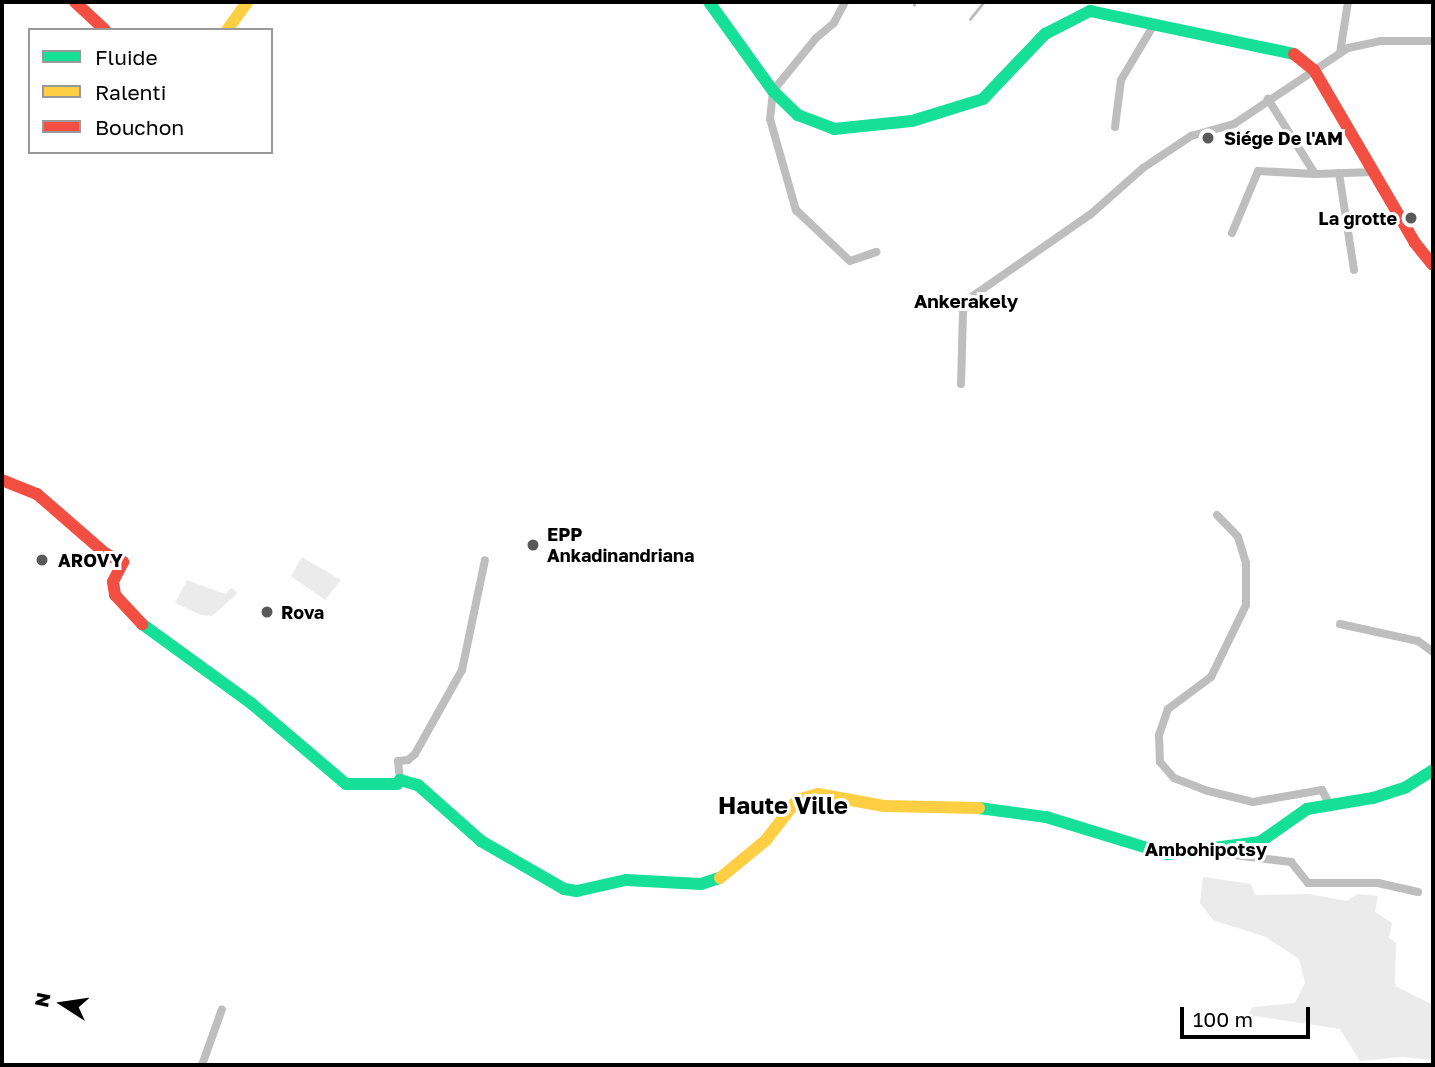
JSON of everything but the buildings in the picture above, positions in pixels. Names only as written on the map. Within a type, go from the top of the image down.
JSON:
[{"type":"street","points":[[75,2],[103,28]]},
{"type":"street","points":[[228,28],[247,2]]},
{"type":"street","points":[[709,2],[773,92],[798,115],[834,130],[912,121],[983,99],[1045,34],[1078,14],[1103,11],[1277,48],[1299,56],[1314,70],[1415,243],[1433,265]]},
{"type":"street","points":[[845,2],[834,23],[773,92],[770,119],[796,210],[850,261],[876,252]]},
{"type":"street","points":[[1340,53],[1348,2]]},
{"type":"street","points":[[1115,127],[1121,80],[1156,23]]},
{"type":"street","points":[[961,384],[962,311],[970,298],[1091,214],[1143,168],[1191,136],[1234,124],[1340,53],[1380,41],[1433,41]]},
{"type":"street","points":[[1268,99],[1315,174]]},
{"type":"street","points":[[1232,233],[1258,171],[1315,174],[1375,172]]},
{"type":"street","points":[[1339,173],[1354,270]]},
{"type":"street","points":[[2,480],[37,494],[106,554],[123,562],[113,582],[115,595],[134,618],[252,704],[346,784],[397,784],[400,780]]},
{"type":"street","points":[[1217,515],[1238,537],[1246,563],[1246,605],[1211,677],[1168,709],[1160,735],[1160,761],[1174,778],[1208,791],[1253,802],[1322,790],[1331,807]]},
{"type":"street","points":[[400,780],[398,761],[408,761],[415,754],[461,670],[485,560]]},
{"type":"street","points":[[1340,624],[1418,641],[1433,652]]},
{"type":"street","points":[[400,780],[430,793],[481,841],[564,889],[577,891],[626,880],[677,885],[725,876],[766,840],[797,800],[818,794],[884,806],[996,809],[1084,825],[1167,854],[1260,842],[1307,809],[1331,807],[1406,788],[1433,770]]},
{"type":"street","points":[[1200,850],[1291,862],[1308,883],[1378,883],[1418,891]]},
{"type":"street","points":[[202,1065],[222,1009]]},
{"type":"shaded area","points":[[302,557],[341,580],[325,600],[291,576]]},
{"type":"shaded area","points":[[187,580],[225,594],[231,588],[238,593],[212,616],[201,615],[175,603]]},
{"type":"shaded area","points":[[1203,877],[1251,884],[1255,895],[1309,894],[1347,901],[1358,894],[1378,896],[1375,912],[1392,923],[1389,938],[1396,943],[1395,986],[1433,1005],[1433,1060],[1403,1057],[1360,1061],[1340,1029],[1248,1015],[1253,1007],[1295,1003],[1305,983],[1299,959],[1266,937],[1213,920],[1200,903]]},
{"type":"waterway","points":[[970,19],[984,2]]},
{"type":"traffic: fast","points":[[709,2],[773,91],[798,115],[834,129],[912,121],[983,99],[1045,34],[1090,11],[1294,54]]},
{"type":"traffic: fast","points":[[142,624],[252,704],[346,784],[397,784],[400,780],[418,785],[481,841],[564,889],[577,891],[626,880],[701,884],[720,878]]},
{"type":"traffic: fast","points":[[979,808],[1046,817],[1167,854],[1260,842],[1307,809],[1373,798],[1406,787],[1433,770]]},
{"type":"traffic: slow","points":[[228,28],[247,2]]},
{"type":"traffic: slow","points":[[720,878],[766,840],[797,800],[818,794],[884,806],[979,808]]},
{"type":"traffic: jam","points":[[75,2],[103,28]]},
{"type":"traffic: jam","points":[[1294,54],[1314,70],[1415,243],[1433,265]]},
{"type":"traffic: jam","points":[[2,480],[37,494],[106,554],[123,562],[113,582],[115,595],[142,624]]},
{"type":"place","name":"Siége De l'AM","points":[[1208,138]]},
{"type":"place","name":"La grotte","points":[[1411,218]]},
{"type":"place","name":"EPP Ankadinandriana","points":[[533,545]]},
{"type":"place","name":"AROVY","points":[[42,560]]},
{"type":"place","name":"Rova","points":[[267,612]]},
{"type":"district","name":"Ankerakely","points":[[966,301]]},
{"type":"district","name":"Haute Ville","points":[[783,805]]},
{"type":"district","name":"Ambohipotsy","points":[[1206,849]]}]
